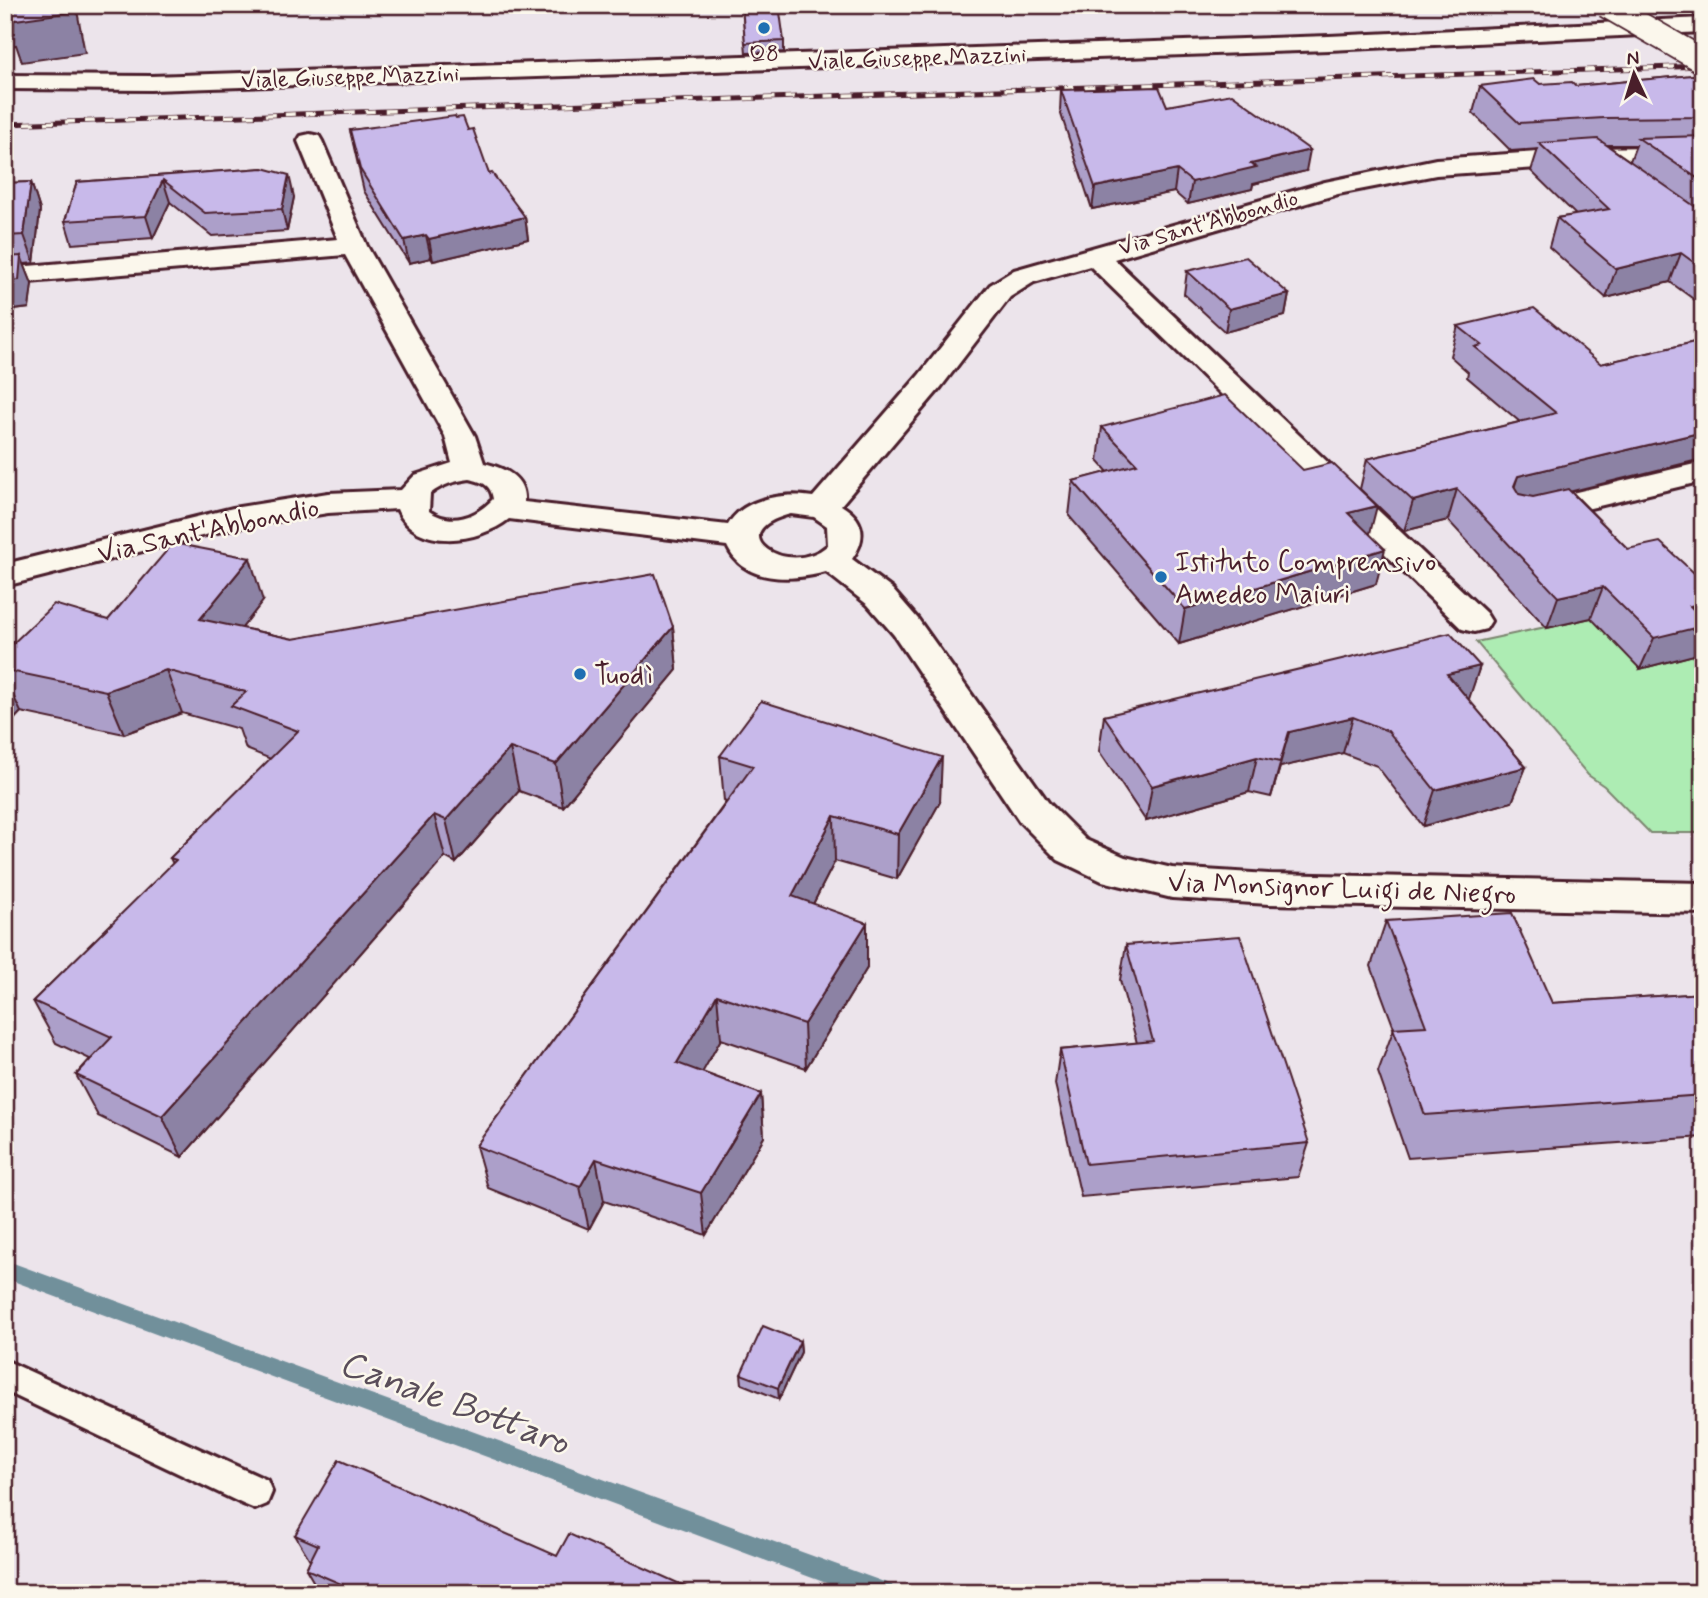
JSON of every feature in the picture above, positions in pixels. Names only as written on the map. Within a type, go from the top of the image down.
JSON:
[{"type":"street","points":[[1606,5],[1703,61]]},
{"type":"street","name":"Viale Giuseppe Mazzini","points":[[5,82],[165,83],[1329,43],[1703,25]]},
{"type":"street","points":[[310,141],[354,246],[460,436],[470,470]]},
{"type":"street","name":"Via Sant'Abbondio","points":[[821,508],[930,382],[1000,291],[1024,276],[1334,187],[1436,167],[1595,156],[1703,153]]},
{"type":"street","points":[[1595,156],[1628,179]]},
{"type":"street","points":[[5,276],[354,246]]},
{"type":"street","points":[[1094,254],[1474,621]]},
{"type":"street","points":[[470,470],[496,476],[505,483],[509,500],[503,509],[493,518],[479,524],[444,528],[418,518],[412,509],[412,499],[417,490],[426,482],[447,473],[470,470]]},
{"type":"street","points":[[1522,515],[1703,471]]},
{"type":"street","name":"Via Sant'Abbondio","points":[[5,575],[233,518],[328,503],[412,499]]},
{"type":"street","points":[[790,504],[821,508],[842,522],[846,532],[846,542],[841,552],[831,560],[798,569],[772,567],[751,557],[742,548],[740,537],[750,518],[761,511],[790,504]]},
{"type":"street","points":[[503,509],[740,537]]},
{"type":"street","name":"Via Monsignor Luigi de Niegro","points":[[831,560],[880,597],[906,627],[1034,812],[1072,850],[1116,870],[1172,883],[1269,889],[1703,898]]},
{"type":"lane","points":[[5,1375],[255,1492]]},
{"type":"green space","points":[[1703,593],[1703,833],[1650,833],[1604,786],[1588,775],[1476,642]]},
{"type":"building","points":[[6,5],[71,5],[72,12],[8,21]]},
{"type":"building","points":[[742,5],[779,5],[784,41],[745,43]]},
{"type":"building","points":[[1703,74],[1703,117],[1604,118],[1519,123],[1480,86],[1534,79],[1540,84],[1572,82],[1576,86]]},
{"type":"building","points":[[1159,87],[1167,106],[1232,94],[1310,150],[1251,164],[1256,167],[1192,182],[1177,170],[1095,187],[1061,90]]},
{"type":"building","points":[[463,117],[468,130],[473,129],[489,174],[492,173],[525,217],[429,239],[426,235],[404,240],[360,169],[350,130]]},
{"type":"building","points":[[1703,136],[1703,182],[1638,138]]},
{"type":"building","points":[[1598,139],[1703,212],[1703,269],[1681,253],[1616,269],[1557,218],[1609,209],[1539,143]]},
{"type":"building","points":[[263,168],[289,175],[282,209],[205,213],[163,180],[146,216],[65,221],[77,182]]},
{"type":"building","points":[[31,182],[24,235],[5,236],[5,183]]},
{"type":"building","points":[[21,256],[19,280],[5,281],[5,257]]},
{"type":"building","points":[[1246,257],[1289,294],[1229,309],[1187,271]]},
{"type":"building","points":[[1534,308],[1601,364],[1703,340],[1703,432],[1518,476],[1514,486],[1519,494],[1533,497],[1568,489],[1628,549],[1660,542],[1703,581],[1703,603],[1690,606],[1703,619],[1703,626],[1654,638],[1603,587],[1558,597],[1457,489],[1413,501],[1367,459],[1556,413],[1475,347],[1482,345],[1458,326]]},
{"type":"building","points":[[1225,395],[1303,470],[1332,463],[1377,506],[1348,513],[1385,549],[1185,609],[1073,481],[1137,464],[1102,427]]},
{"type":"building","points":[[173,543],[250,558],[200,619],[293,639],[655,574],[673,627],[556,764],[510,748],[446,820],[434,815],[162,1116],[76,1075],[112,1037],[33,1001],[176,860],[170,858],[298,731],[231,706],[246,692],[166,670],[106,691],[5,670],[5,651],[54,604],[108,620]]},
{"type":"building","points":[[1450,633],[1480,666],[1447,674],[1526,767],[1435,790],[1388,731],[1353,717],[1289,732],[1280,762],[1257,757],[1152,786],[1104,716]]},
{"type":"building","points":[[761,701],[942,757],[898,834],[834,816],[792,896],[867,923],[804,1024],[717,995],[677,1063],[761,1094],[701,1193],[596,1159],[580,1187],[476,1146],[753,766],[720,756]]},
{"type":"building","points":[[1512,913],[1552,1003],[1703,993],[1703,1095],[1425,1115],[1393,1028],[1426,1026],[1386,921]]},
{"type":"building","points":[[1240,936],[1309,1143],[1086,1164],[1060,1050],[1153,1041],[1126,945]]},
{"type":"building","points":[[763,1326],[800,1341],[778,1388],[741,1374]]},
{"type":"building","points":[[339,1460],[557,1556],[569,1534],[700,1593],[362,1593],[306,1569],[318,1545],[295,1535]]},
{"type":"waterway","name":"Canale Bottaro","points":[[5,1269],[884,1593]]},
{"type":"railway","points":[[5,124],[1703,66]]},
{"type":"place","name":"Q8","points":[[764,28]]},
{"type":"place","name":"Istituto Comprensivo Amedeo Maiuri","points":[[1161,577]]},
{"type":"place","name":"Tuodì","points":[[580,674]]}]
